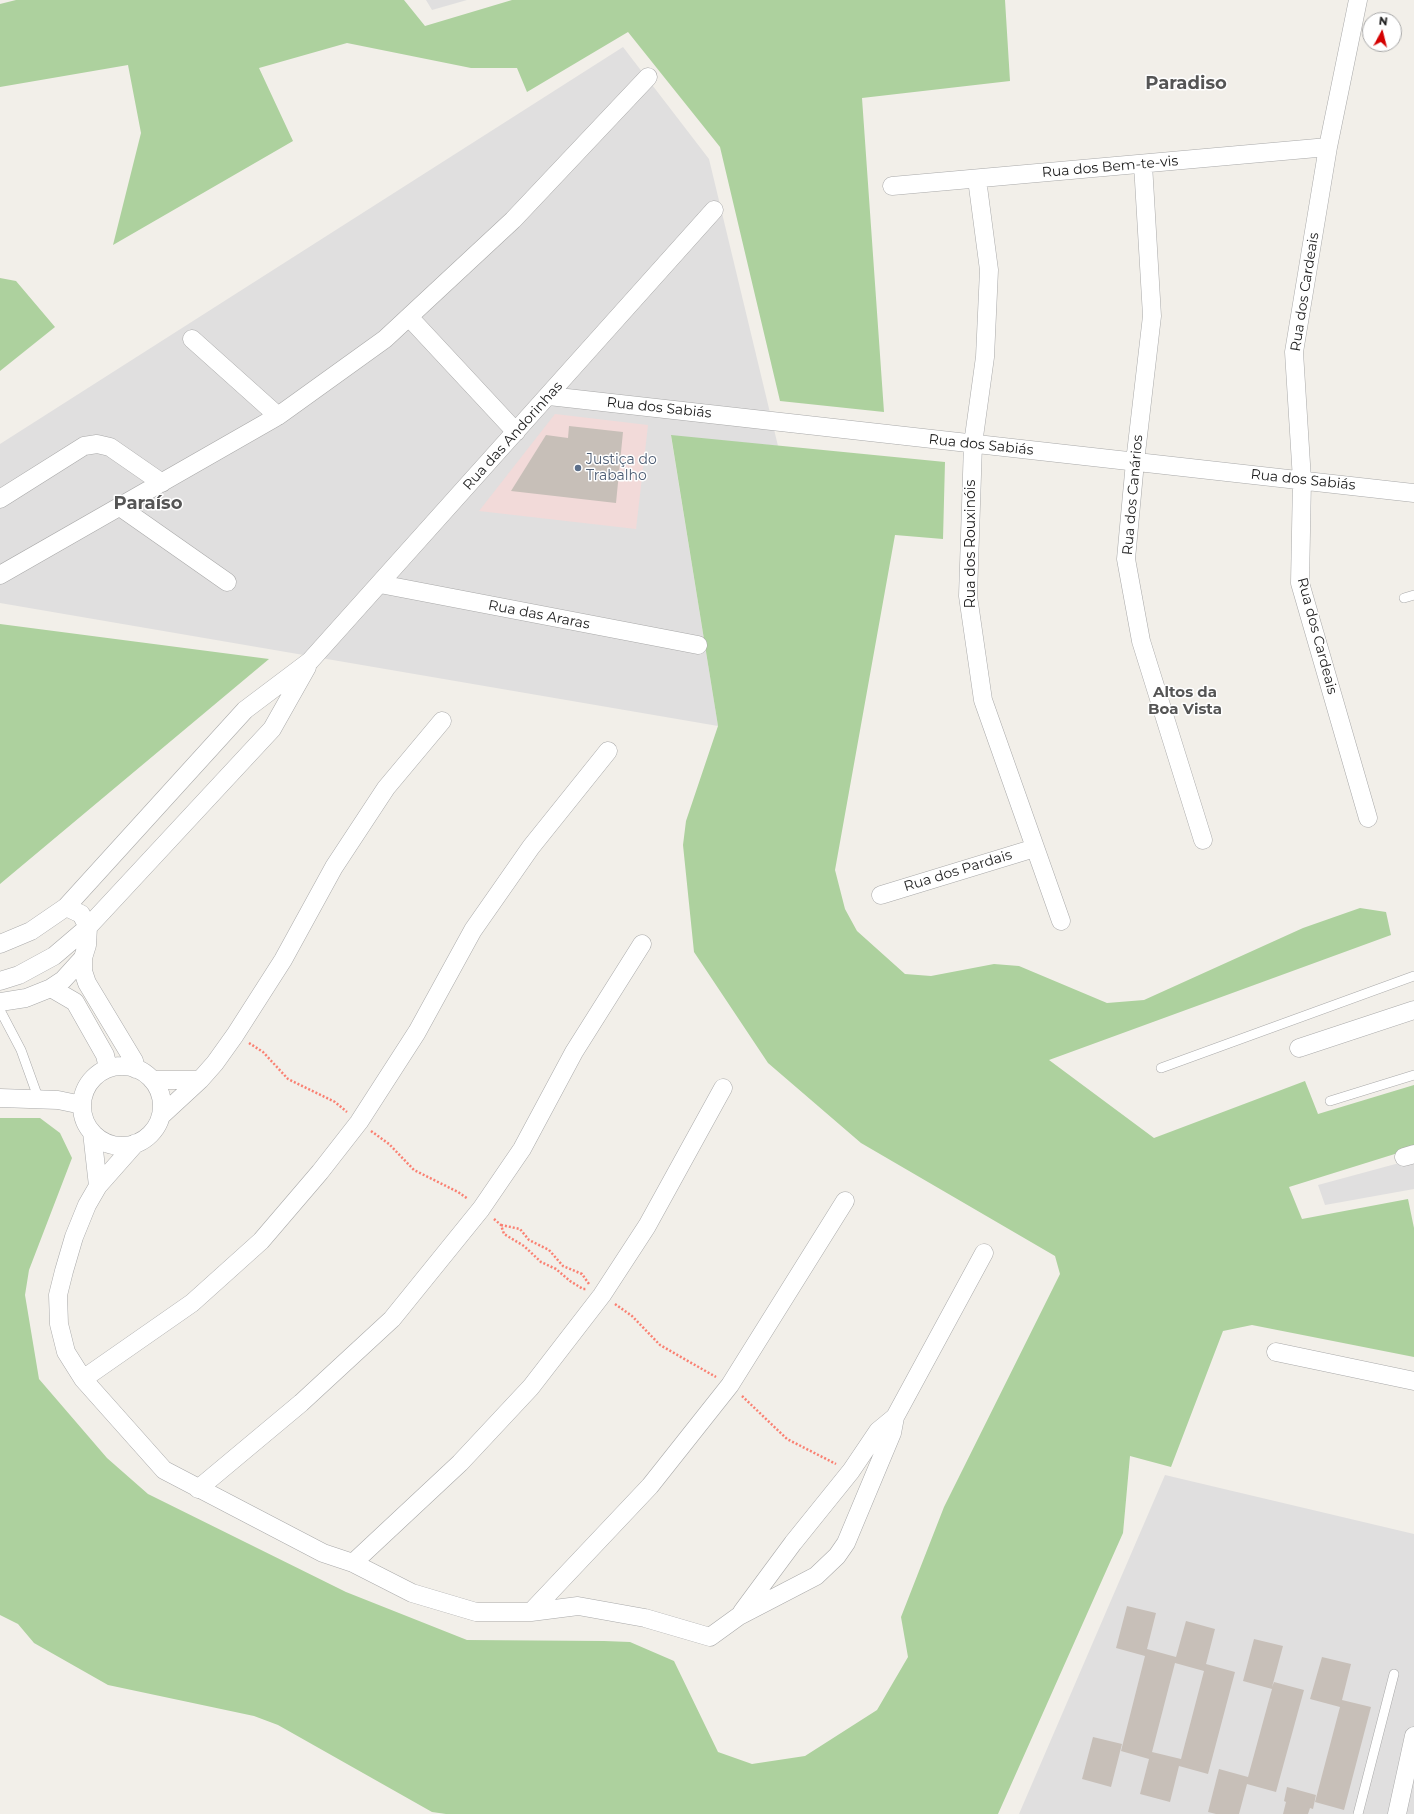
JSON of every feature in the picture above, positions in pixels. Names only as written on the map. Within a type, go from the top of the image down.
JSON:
[{"type":"street","name":"Rua dos Cardeais","points":[[1358,0],[1328,147],[1294,352],[1302,480],[1300,583],[1368,818]]},
{"type":"street","points":[[0,575],[278,416],[385,339],[513,220],[648,77]]},
{"type":"street","name":"Rua dos Bem-te-vis","points":[[892,186],[1328,147]]},
{"type":"street","name":"Rua dos Canários","points":[[1143,164],[1152,316],[1135,462],[1126,559],[1141,641],[1204,840]]},
{"type":"street","name":"Rua dos Rouxinóis","points":[[977,179],[989,270],[985,357],[973,444],[968,596],[983,700],[1061,921]]},
{"type":"street","name":"Rua das Andorinhas","points":[[310,661],[549,396],[714,210]]},
{"type":"street","points":[[409,317],[516,432]]},
{"type":"street","points":[[192,339],[278,416]]},
{"type":"street","name":"Rua dos Sabiás","points":[[549,396],[1414,493]]},
{"type":"street","points":[[0,499],[84,446],[97,444],[110,447],[162,483]]},
{"type":"street","points":[[120,507],[227,582]]},
{"type":"street","name":"Rua das Araras","points":[[380,584],[698,645]]},
{"type":"street","points":[[0,944],[31,931],[66,907],[245,710],[310,661]]},
{"type":"street","points":[[0,981],[19,975],[54,956],[88,927],[272,729],[310,661]]},
{"type":"street","points":[[442,721],[386,788],[334,867],[283,960],[216,1063],[161,1116],[152,1133],[136,1143],[98,1186],[87,1205],[74,1237],[58,1295],[59,1324],[66,1352],[82,1379],[164,1470],[323,1553],[353,1563],[412,1593],[476,1612],[531,1612],[578,1606],[645,1618],[710,1637],[739,1616],[816,1576],[836,1556],[846,1543],[892,1433],[895,1417],[984,1252]]},
{"type":"street","points":[[82,1379],[192,1303],[262,1241],[320,1172],[359,1122],[413,1039],[473,930],[531,847],[608,751]]},
{"type":"street","name":"Rua dos Pardais","points":[[881,895],[1035,848]]},
{"type":"street","points":[[66,907],[81,914],[88,927],[87,945],[83,958],[83,971],[87,983],[134,1061],[136,1069]]},
{"type":"street","points":[[198,1489],[302,1403],[392,1319],[476,1215],[522,1149],[574,1052],[642,944]]},
{"type":"street","points":[[0,1002],[26,998],[51,988],[63,980],[83,958]]},
{"type":"street","points":[[51,988],[75,1002],[105,1055],[108,1068]]},
{"type":"street","points":[[1299,1048],[1414,1010]]},
{"type":"street","points":[[136,1143],[126,1145],[112,1144],[99,1138],[92,1132],[84,1119],[82,1105],[86,1087],[99,1073],[108,1068],[122,1066],[136,1069],[152,1080],[161,1097],[161,1116]]},
{"type":"street","points":[[152,1080],[200,1080]]},
{"type":"street","points":[[353,1563],[460,1464],[532,1387],[602,1295],[647,1226],[723,1088]]},
{"type":"street","points":[[0,1098],[67,1102],[82,1105]]},
{"type":"street","points":[[92,1132],[98,1186]]},
{"type":"street","points":[[531,1612],[650,1486],[730,1385],[845,1201]]},
{"type":"street","points":[[1276,1352],[1414,1381]]},
{"type":"street","points":[[739,1616],[793,1543],[851,1471],[878,1431],[895,1417]]},
{"type":"street","points":[[1397,1814],[1414,1736]]},
{"type":"lane","points":[[1404,598],[1414,595]]},
{"type":"lane","points":[[1161,1068],[1414,976]]},
{"type":"lane","points":[[0,1010],[21,1050],[39,1100]]},
{"type":"lane","points":[[1330,1101],[1414,1075]]},
{"type":"lane","points":[[1358,1814],[1394,1674]]},
{"type":"path","points":[[501,1225],[520,1229],[529,1240],[550,1250],[563,1266],[582,1274],[588,1281],[590,1289],[582,1289],[560,1272],[541,1262],[524,1246],[504,1234],[501,1225]]},
{"type":"path","points":[[524,1246],[529,1240]]},
{"type":"path","points":[[560,1272],[563,1266]]},
{"type":"shaded area","points":[[426,0],[467,0],[432,10]]},
{"type":"shaded area","points":[[623,47],[709,159],[778,446],[671,436],[718,726],[0,603],[0,444]]},
{"type":"shaded area","name":"Justiça do Trabalho","points":[[555,414],[648,425],[636,529],[479,511]]},
{"type":"shaded area","points":[[1414,1159],[1414,1189],[1325,1205],[1318,1185]]},
{"type":"shaded area","points":[[1165,1475],[1414,1534],[1414,1814],[1019,1814]]},
{"type":"green space","points":[[16,0],[404,0],[425,26],[512,0],[1005,0],[1010,81],[862,98],[884,412],[780,401],[720,147],[628,32],[527,92],[517,68],[471,68],[347,43],[259,68],[293,141],[113,245],[141,133],[128,65],[0,87],[0,4]]},
{"type":"green space","points":[[0,278],[16,281],[55,327],[0,371]]},
{"type":"green space","points":[[671,435],[945,462],[943,539],[895,535],[835,870],[845,909],[857,931],[905,974],[931,976],[994,964],[1019,966],[1107,1003],[1144,1000],[1303,928],[1360,908],[1386,912],[1391,935],[1049,1060],[1154,1138],[1305,1081],[1318,1114],[1414,1085],[1414,1148],[1289,1187],[1302,1219],[1408,1199],[1414,1228],[1414,1357],[1252,1325],[1223,1331],[1171,1467],[1130,1456],[1123,1533],[998,1814],[446,1814],[432,1812],[278,1725],[254,1716],[108,1685],[34,1643],[18,1624],[0,1615],[0,1118],[40,1118],[60,1133],[72,1158],[29,1270],[25,1295],[39,1379],[107,1458],[148,1494],[346,1592],[467,1640],[630,1642],[674,1661],[718,1752],[752,1764],[805,1756],[877,1710],[908,1657],[901,1617],[944,1507],[1060,1274],[1055,1256],[861,1143],[768,1063],[694,952],[683,845],[686,821],[718,726]]},
{"type":"green space","points":[[0,624],[269,659],[0,884]]},
{"type":"building","points":[[569,426],[623,432],[616,503],[511,491],[546,435],[568,438]]},
{"type":"building","points":[[1127,1606],[1156,1613],[1147,1649],[1176,1657],[1186,1621],[1215,1629],[1206,1664],[1235,1672],[1208,1774],[1179,1766],[1170,1802],[1140,1794],[1149,1759],[1121,1751],[1145,1656],[1116,1648]],"holes":[[[1175,1663],[1204,1671],[1181,1759],[1152,1752]]]},
{"type":"building","points":[[1254,1639],[1283,1646],[1272,1687],[1274,1682],[1304,1690],[1276,1792],[1247,1784],[1239,1814],[1216,1814],[1208,1812],[1219,1769],[1248,1777],[1272,1689],[1243,1681]]},
{"type":"building","points":[[1322,1657],[1351,1664],[1342,1700],[1371,1707],[1344,1810],[1315,1802],[1340,1707],[1310,1699]]},
{"type":"building","points":[[1093,1737],[1122,1744],[1111,1787],[1082,1779]]},
{"type":"building","points":[[1287,1787],[1316,1795],[1313,1809],[1310,1808],[1308,1814],[1283,1814],[1286,1802],[1284,1801]]},
{"type":"place","name":"Justiça do Trabalho","points":[[578,468]]},
{"type":"district","name":"Paradiso","points":[[1186,84]]},
{"type":"district","name":"Paraíso","points":[[148,504]]},
{"type":"district","name":"Altos da Boa Vista","points":[[1185,702]]}]
